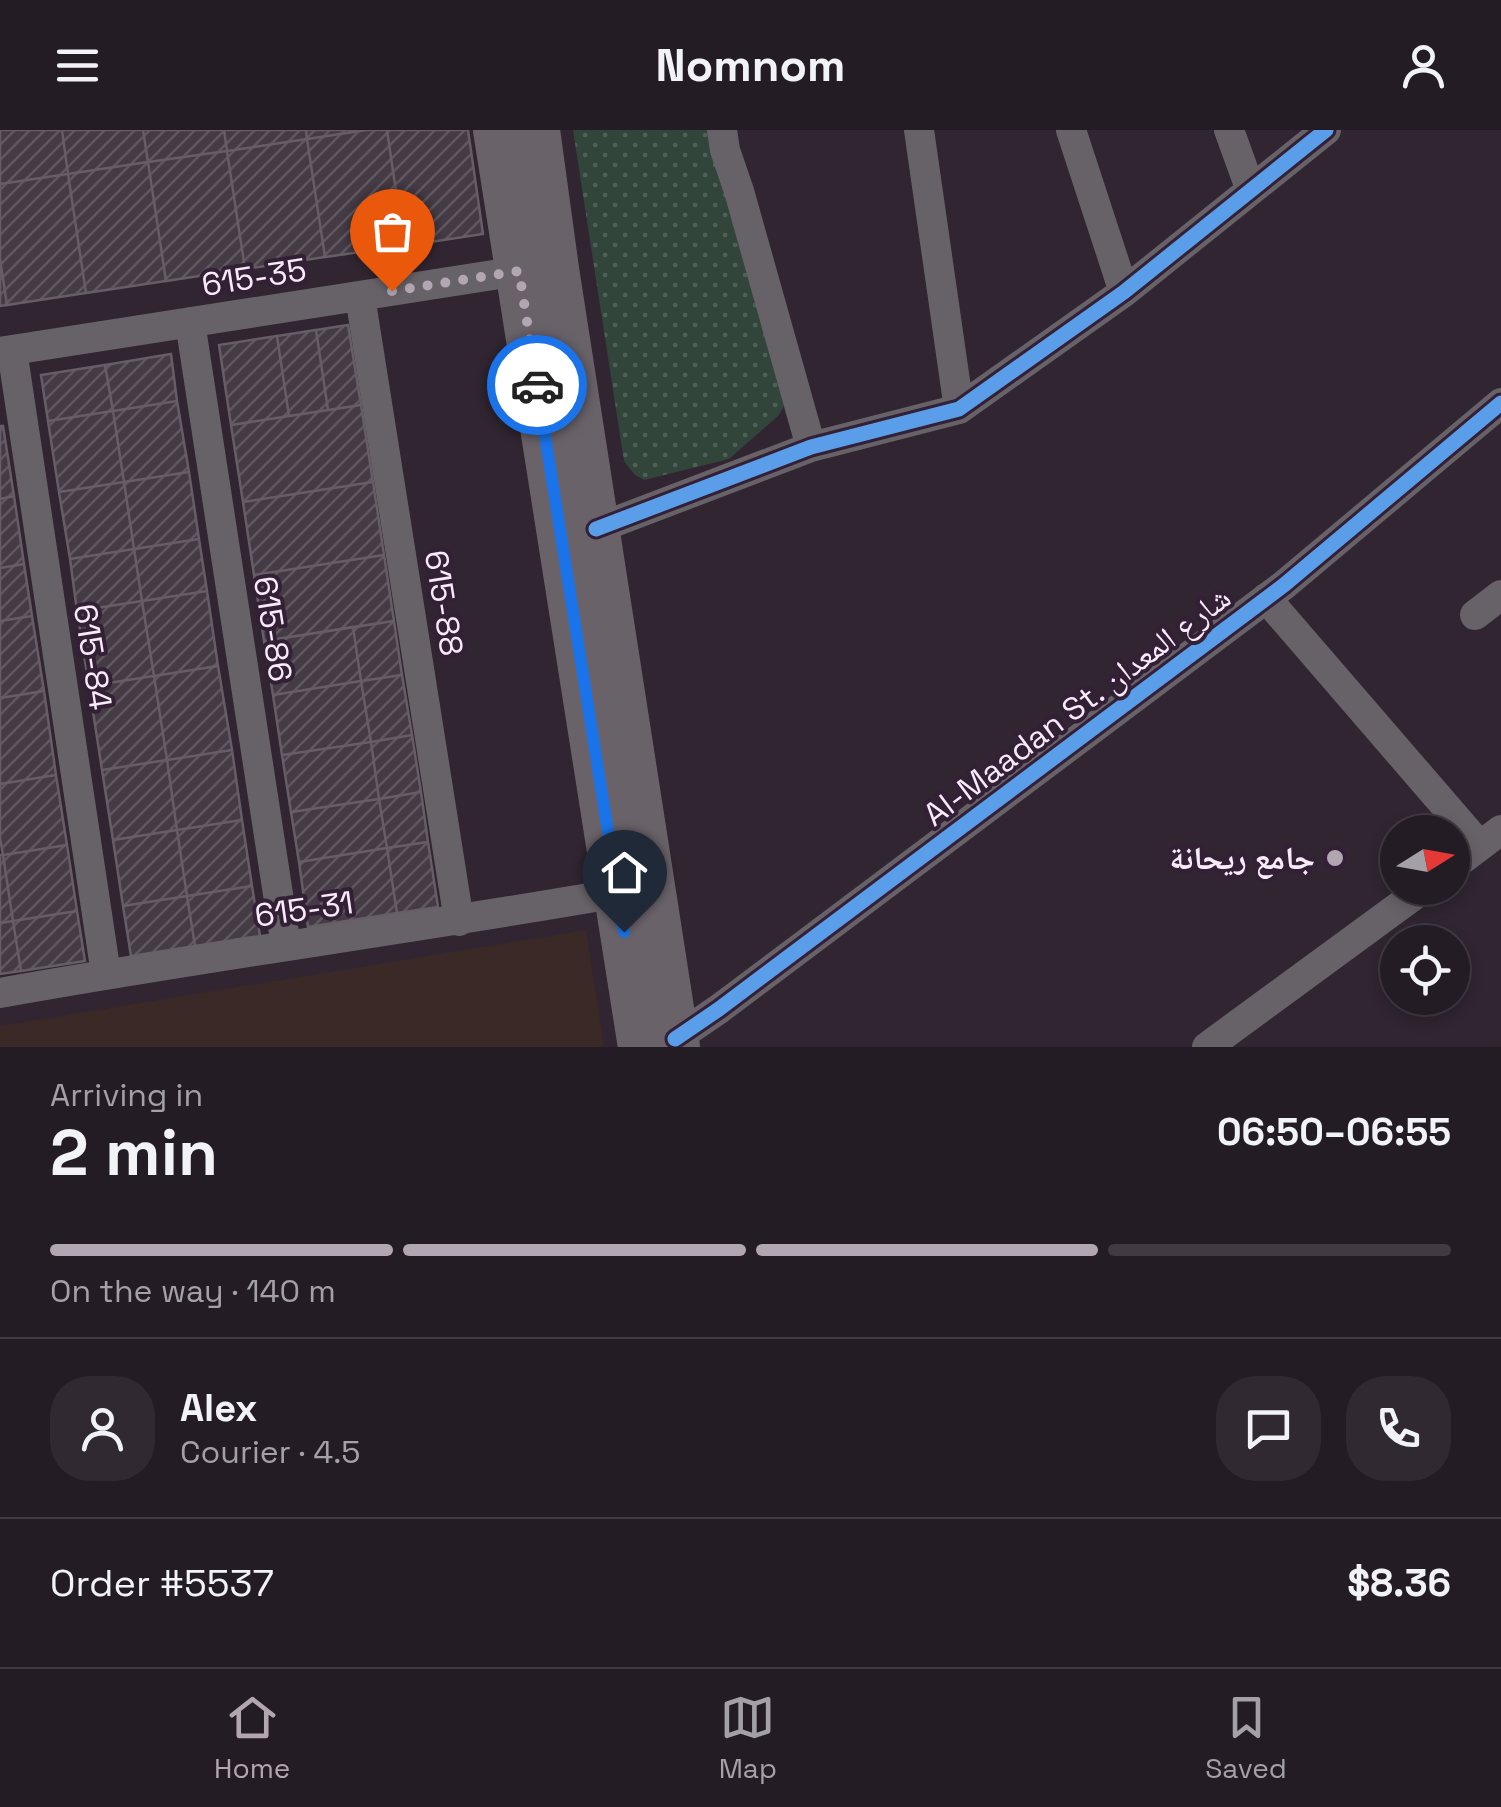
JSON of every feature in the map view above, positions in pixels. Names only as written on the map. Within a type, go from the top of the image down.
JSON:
[{"type":"main road","points":[[498,130],[618,893],[664,1044]]},
{"type":"main road","points":[[536,130],[596,529],[664,1044]]},
{"type":"street","points":[[722,130],[810,447]]},
{"type":"street","points":[[919,130],[959,409]]},
{"type":"street","points":[[1071,130],[1124,292]]},
{"type":"street","points":[[1229,130],[1250,188]]},
{"type":"street","points":[[596,529],[810,447],[959,409],[1124,292],[1326,130]]},
{"type":"street","name":"615-35","points":[[6,351],[519,271]]},
{"type":"street","name":"615-88","points":[[360,296],[459,921]]},
{"type":"street","name":"615-86","points":[[190,322],[286,946]]},
{"type":"street","name":"615-84","points":[[6,351],[106,974]]},
{"type":"street","name":"Al-Maadan St. شارع المعدان","points":[[664,1044],[719,1009],[1266,598],[1501,403]]},
{"type":"street","points":[[1475,615],[1501,594]]},
{"type":"street","points":[[1266,598],[1491,838],[1470,853]]},
{"type":"street","name":"615-31","points":[[0,993],[618,893]]},
{"type":"street","points":[[1207,1047],[1401,905]]},
{"type":"shaded area","points":[[586,930],[604,1047],[0,1047],[0,1026]]},
{"type":"green space","points":[[573,130],[708,130],[784,406],[778,416],[729,459],[644,480],[624,461]]},
{"type":"building","points":[[0,130],[62,130],[68,174],[0,184]]},
{"type":"building","points":[[62,130],[143,130],[148,162],[68,174]]},
{"type":"building","points":[[143,130],[224,130],[227,151],[148,162]]},
{"type":"building","points":[[224,130],[306,130],[307,139],[227,151]]},
{"type":"building","points":[[306,130],[367,130],[307,139]]},
{"type":"building","points":[[387,130],[404,246],[325,257],[307,139]]},
{"type":"building","points":[[387,130],[468,130],[483,234],[404,246]]},
{"type":"building","points":[[307,139],[325,257],[245,269],[227,151]]},
{"type":"building","points":[[227,151],[245,269],[166,281],[148,162]]},
{"type":"building","points":[[148,162],[166,281],[86,293],[68,174]]},
{"type":"building","points":[[68,174],[86,293],[7,305],[0,259],[0,184]]},
{"type":"building","points":[[0,259],[7,305],[0,306]]},
{"type":"building","points":[[348,325],[361,405],[328,410],[316,330]]},
{"type":"building","points":[[316,330],[328,410],[289,416],[277,336]]},
{"type":"building","points":[[277,336],[289,416],[231,425],[219,345]]},
{"type":"building","points":[[171,354],[177,401],[113,411],[105,365]]},
{"type":"building","points":[[105,365],[113,411],[48,421],[41,375]]},
{"type":"building","points":[[177,401],[189,472],[124,482],[113,411]]},
{"type":"building","points":[[361,405],[373,482],[243,502],[231,425]]},
{"type":"building","points":[[113,411],[124,482],[59,492],[48,421]]},
{"type":"building","points":[[0,426],[14,496],[0,499]]},
{"type":"building","points":[[189,472],[199,539],[134,549],[124,482]]},
{"type":"building","points":[[124,482],[134,549],[70,559],[59,492]]},
{"type":"building","points":[[373,482],[384,555],[254,575],[243,502]]},
{"type":"building","points":[[14,496],[24,564],[0,568],[0,499]]},
{"type":"building","points":[[199,539],[207,591],[142,601],[134,549]]},
{"type":"building","points":[[134,549],[142,601],[77,611],[70,559]]},
{"type":"building","points":[[384,555],[394,621],[264,641],[254,575]]},
{"type":"building","points":[[24,564],[32,616],[0,621],[0,568]]},
{"type":"building","points":[[207,591],[218,666],[154,676],[142,601]]},
{"type":"building","points":[[142,601],[154,676],[89,686],[77,611]]},
{"type":"building","points":[[32,616],[44,691],[0,698],[0,621]]},
{"type":"building","points":[[394,621],[402,675],[361,681],[353,627]]},
{"type":"building","points":[[353,627],[361,681],[273,695],[264,641]]},
{"type":"building","points":[[218,666],[232,750],[167,760],[154,676]]},
{"type":"building","points":[[402,675],[412,735],[371,742],[361,681]]},
{"type":"building","points":[[154,676],[167,760],[102,770],[89,686]]},
{"type":"building","points":[[361,681],[371,742],[282,755],[273,695]]},
{"type":"building","points":[[44,691],[56,775],[0,784],[0,698]]},
{"type":"building","points":[[412,735],[421,792],[379,799],[371,742]]},
{"type":"building","points":[[371,742],[379,799],[291,812],[282,755]]},
{"type":"building","points":[[232,750],[242,820],[177,830],[167,760]]},
{"type":"building","points":[[167,760],[177,830],[113,840],[102,770]]},
{"type":"building","points":[[56,775],[67,845],[3,855],[0,784]]},
{"type":"building","points":[[421,792],[428,842],[387,848],[379,799]]},
{"type":"building","points":[[379,799],[387,848],[299,862],[291,812]]},
{"type":"building","points":[[242,820],[252,886],[187,896],[177,830]]},
{"type":"building","points":[[177,830],[187,896],[123,906],[113,840]]},
{"type":"building","points":[[428,842],[438,907],[397,913],[387,848]]},
{"type":"building","points":[[67,845],[77,911],[13,921],[3,855]]},
{"type":"building","points":[[387,848],[397,913],[308,927],[299,862]]},
{"type":"building","points":[[0,855],[13,921],[0,923]]},
{"type":"building","points":[[252,886],[260,936],[195,946],[187,896]]},
{"type":"building","points":[[187,896],[195,946],[131,956],[123,906]]},
{"type":"building","points":[[77,911],[85,961],[21,971],[13,921]]},
{"type":"building","points":[[13,921],[21,971],[0,974],[0,923]]},
{"type":"cycle path","points":[[596,529],[811,447],[959,409],[1124,292],[1326,130]]},
{"type":"cycle path","points":[[675,1039],[1284,585],[1501,403]]},
{"type":"way so far","points":[[392,291],[519,271],[537,385]]},
{"type":"place","name":"جامع ريحانة","points":[[1335,858]]},
{"type":"route","points":[[537,385],[624,932]]}]
